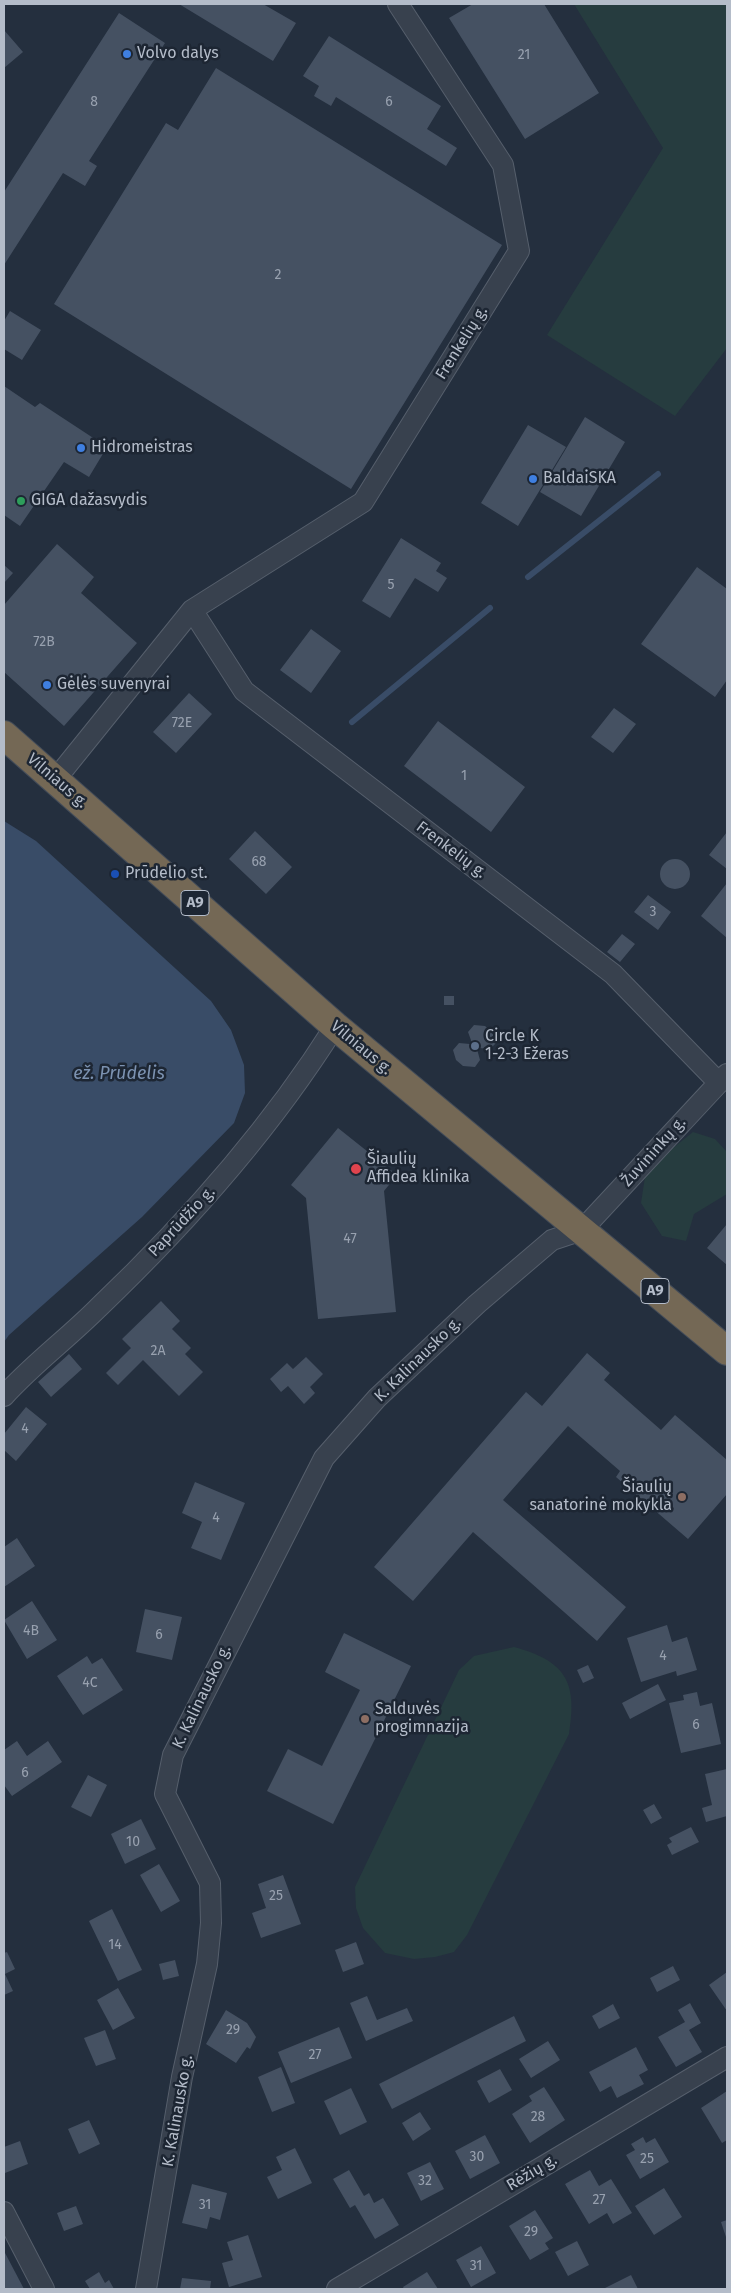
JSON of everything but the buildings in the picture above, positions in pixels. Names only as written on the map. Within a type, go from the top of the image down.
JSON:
[{"type":"highway","name":"Vilniaus g.","points":[[4,735],[335,1026],[727,1351]]},
{"type":"street","name":"Frenkelių g.","points":[[55,780],[192,610],[363,502],[519,251],[504,165],[398,4]]},
{"type":"street","name":"Frenkelių g.","points":[[192,610],[244,691],[613,974],[723,1079]]},
{"type":"street","name":"Paprūdžio g.","points":[[4,1396],[25,1373],[104,1303],[176,1231],[210,1193],[295,1087],[335,1026]]},
{"type":"street","name":"Žuvininkų g.","points":[[582,1230],[723,1079]]},
{"type":"street","name":"K. Kalinausko g.","points":[[146,2289],[182,2076],[207,1964],[211,1924],[210,1883],[165,1794],[173,1755],[324,1458],[377,1398],[477,1304],[552,1240],[582,1230]]},
{"type":"street","name":"Rėžių g.","points":[[337,2289],[727,2057]]},
{"type":"street","points":[[4,2212],[44,2289]]},
{"type":"green space","points":[[574,4],[727,4],[727,348],[675,416],[547,335],[663,148]]},
{"type":"green space","points":[[693,1132],[715,1139],[727,1152],[727,1194],[694,1214],[686,1241],[662,1236],[641,1203],[645,1177],[673,1148]]},
{"type":"green space","points":[[514,1647],[545,1659],[564,1676],[569,1687],[571,1700],[569,1734],[467,1935],[454,1952],[435,1957],[414,1959],[385,1953],[363,1928],[356,1908],[355,1887],[459,1670],[474,1656]]},
{"type":"water","name":"ež. Prūdelis","points":[[4,821],[36,841],[211,1001],[231,1030],[244,1065],[245,1093],[234,1123],[142,1217],[9,1335],[4,1342]]},
{"type":"waterway","points":[[528,577],[658,474]]},
{"type":"waterway","points":[[352,722],[490,608]]},
{"type":"place","name":"Volvo dalys","points":[[127,54]]},
{"type":"place","name":"Hidromeistras","points":[[81,448]]},
{"type":"place","name":"BaldaiSKA","points":[[533,479]]},
{"type":"place","name":"GIGA dažasvydis","points":[[21,501]]},
{"type":"place","name":"Gėlės suvenyrai","points":[[47,685]]},
{"type":"place","name":"Prūdelio st.","points":[[115,874]]},
{"type":"place","name":"Circle K 1-2-3 Ežeras","points":[[475,1046]]},
{"type":"place","name":"Šiaulių Affidea klinika","points":[[356,1169]]},
{"type":"place","name":"Šiaulių sanatorinė mokykla","points":[[682,1497]]},
{"type":"place","name":"Salduvės progimnazija","points":[[365,1719]]}]
